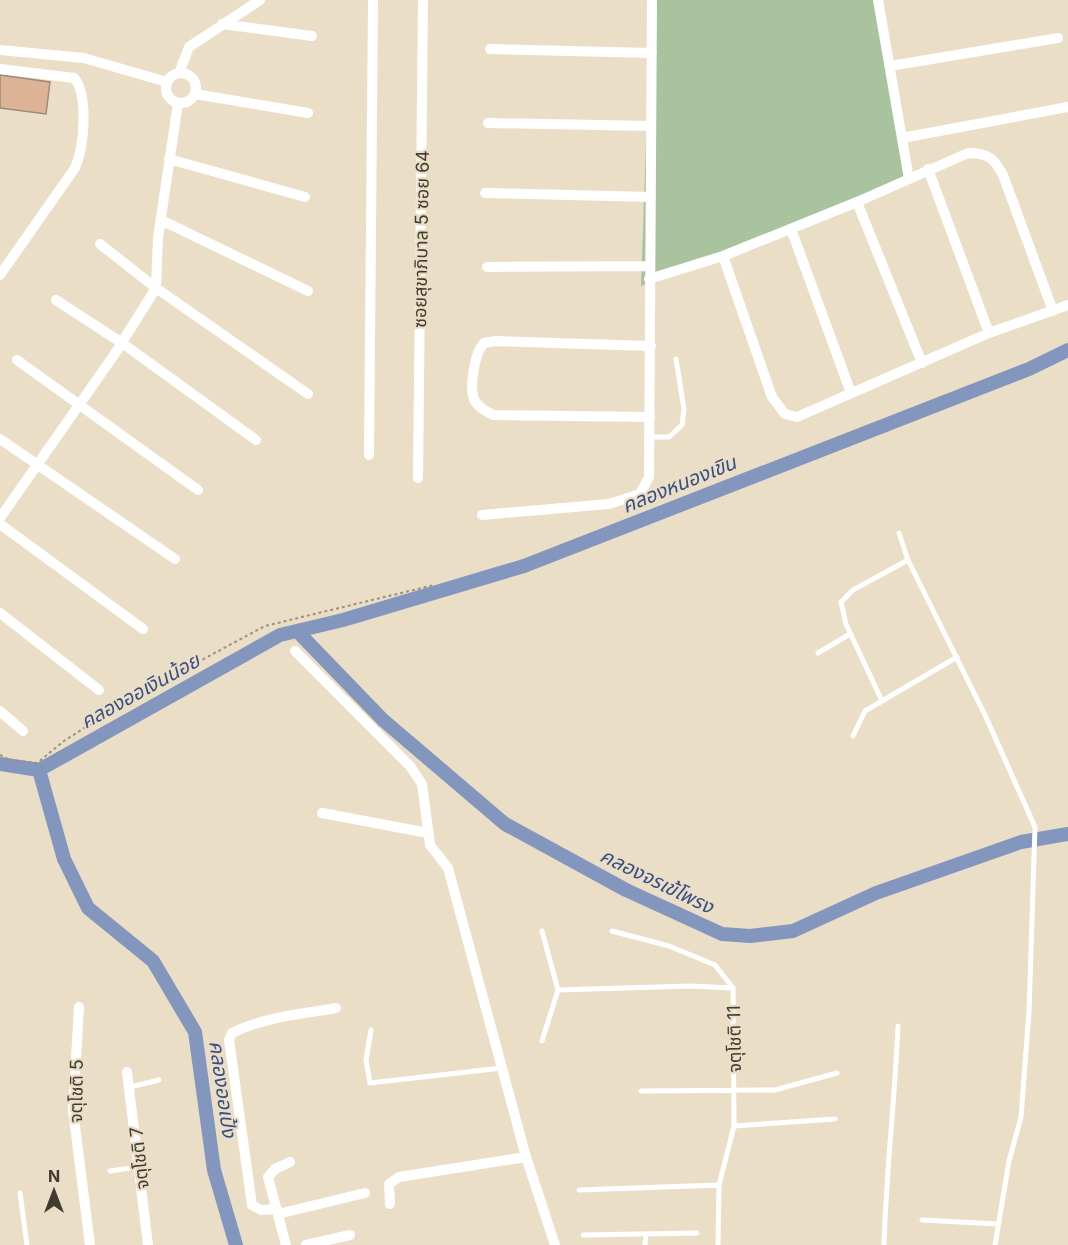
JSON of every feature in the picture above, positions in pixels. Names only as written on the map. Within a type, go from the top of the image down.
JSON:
[{"type":"street","points":[[167,82],[179,73],[189,47],[260,0]]},
{"type":"street","points":[[369,454],[373,0]]},
{"type":"street","name":"ซอยสุขาภิบาล 5 ซอย 64","points":[[418,478],[423,0]]},
{"type":"street","points":[[482,515],[609,504],[640,494],[649,477],[652,0]]},
{"type":"street","points":[[878,0],[909,179]]},
{"type":"street","points":[[222,24],[312,36]]},
{"type":"street","points":[[890,66],[1058,38]]},
{"type":"street","points":[[490,49],[652,53]]},
{"type":"street","points":[[0,50],[84,58],[167,82]]},
{"type":"street","points":[[0,69],[74,78],[80,85],[82,97],[82,153],[75,168],[0,275]]},
{"type":"street","points":[[179,73],[193,79],[195,94]]},
{"type":"street","points":[[167,82],[169,97],[178,103],[188,101],[195,94]]},
{"type":"street","points":[[195,94],[308,114]]},
{"type":"street","points":[[0,518],[122,343],[156,288],[161,220],[178,103]]},
{"type":"street","points":[[902,138],[1068,107]]},
{"type":"street","points":[[488,123],[651,126]]},
{"type":"street","points":[[650,279],[723,256],[857,202],[968,153],[985,153],[995,160],[1003,175],[1053,310]]},
{"type":"street","points":[[169,159],[305,197]]},
{"type":"street","points":[[928,169],[990,333]]},
{"type":"street","points":[[485,193],[651,197]]},
{"type":"street","points":[[857,202],[922,363]]},
{"type":"street","points":[[161,220],[308,291]]},
{"type":"street","points":[[791,229],[851,393]]},
{"type":"street","points":[[100,244],[156,288],[308,394]]},
{"type":"street","points":[[723,256],[777,407],[785,414],[797,417],[990,333],[1068,305]]},
{"type":"street","points":[[487,267],[649,266]]},
{"type":"street","points":[[56,300],[122,343],[256,440]]},
{"type":"street","points":[[650,417],[493,415],[482,409],[474,399],[473,382],[476,355],[484,343],[496,341],[651,346]]},
{"type":"street","points":[[17,360],[198,490]]},
{"type":"street","points":[[0,439],[175,559]]},
{"type":"street","points":[[0,524],[142,629]]},
{"type":"street","points":[[0,613],[99,690]]},
{"type":"street","points":[[295,651],[410,765],[422,784],[430,844],[448,868],[526,1157],[555,1245]]},
{"type":"street","points":[[0,711],[23,731]]},
{"type":"street","points":[[322,813],[428,833]]},
{"type":"street","name":"จตุโชติ 5","points":[[79,1007],[73,1110],[90,1245]]},
{"type":"street","points":[[336,1008],[280,1017],[232,1033],[229,1040],[252,1205],[261,1210],[277,1211],[365,1193]]},
{"type":"street","name":"จตุโชติ 7","points":[[127,1071],[148,1245]]},
{"type":"street","points":[[390,1204],[389,1184],[399,1177],[526,1157]]},
{"type":"street","points":[[286,1245],[268,1177],[275,1169],[290,1162]]},
{"type":"street","points":[[306,1245],[350,1234]]},
{"type":"lane","points":[[650,437],[669,437],[682,425],[684,409],[676,359]]},
{"type":"lane","points":[[899,533],[908,560],[957,657],[1035,827],[1036,852],[1021,1117],[1009,1161],[995,1245]]},
{"type":"lane","points":[[882,701],[841,610],[844,597],[908,560]]},
{"type":"lane","points":[[818,653],[850,634]]},
{"type":"lane","points":[[853,736],[865,711],[957,657]]},
{"type":"lane","points":[[542,931],[558,990],[542,1041]]},
{"type":"lane","points":[[612,931],[669,946],[715,965],[733,988]]},
{"type":"lane","name":"จตุโชติ 11","points":[[558,990],[690,986],[733,988],[735,1126],[719,1185],[718,1245]]},
{"type":"lane","points":[[884,1245],[886,1173],[895,1097],[898,1026]]},
{"type":"lane","points":[[371,1030],[366,1060],[370,1083],[502,1068]]},
{"type":"lane","points":[[641,1091],[783,1089],[837,1073]]},
{"type":"lane","points":[[130,1087],[159,1080]]},
{"type":"lane","points":[[735,1126],[835,1119]]},
{"type":"lane","points":[[110,1171],[140,1167]]},
{"type":"lane","points":[[579,1190],[719,1185]]},
{"type":"lane","points":[[20,1193],[27,1245]]},
{"type":"lane","points":[[922,1220],[998,1224]]},
{"type":"lane","points":[[582,1235],[697,1233]]},
{"type":"lane","points":[[645,1245],[646,1234]]},
{"type":"path","points":[[0,755],[10,760],[37,763],[64,741],[131,698],[265,626],[434,585]]},
{"type":"green space","points":[[651,0],[877,0],[906,179],[641,286]]},
{"type":"building","points":[[0,75],[50,82],[46,114],[0,108]]},
{"type":"waterway","name":"คลองหนองเขิน","points":[[0,764],[39,770],[280,635],[343,620],[524,566],[1029,369],[1068,350]]},
{"type":"waterway","name":"คลองจรเข้โพรง","points":[[297,631],[383,720],[505,824],[626,890],[722,934],[750,936],[793,931],[876,893],[1021,842],[1068,834]]},
{"type":"waterway","name":"คลองออเป้ง","points":[[39,770],[64,859],[88,908],[153,961],[195,1032],[214,1170],[236,1245]]},
{"type":"water label","name":"คลองออเงินน้อย","points":[[140,691]]}]
